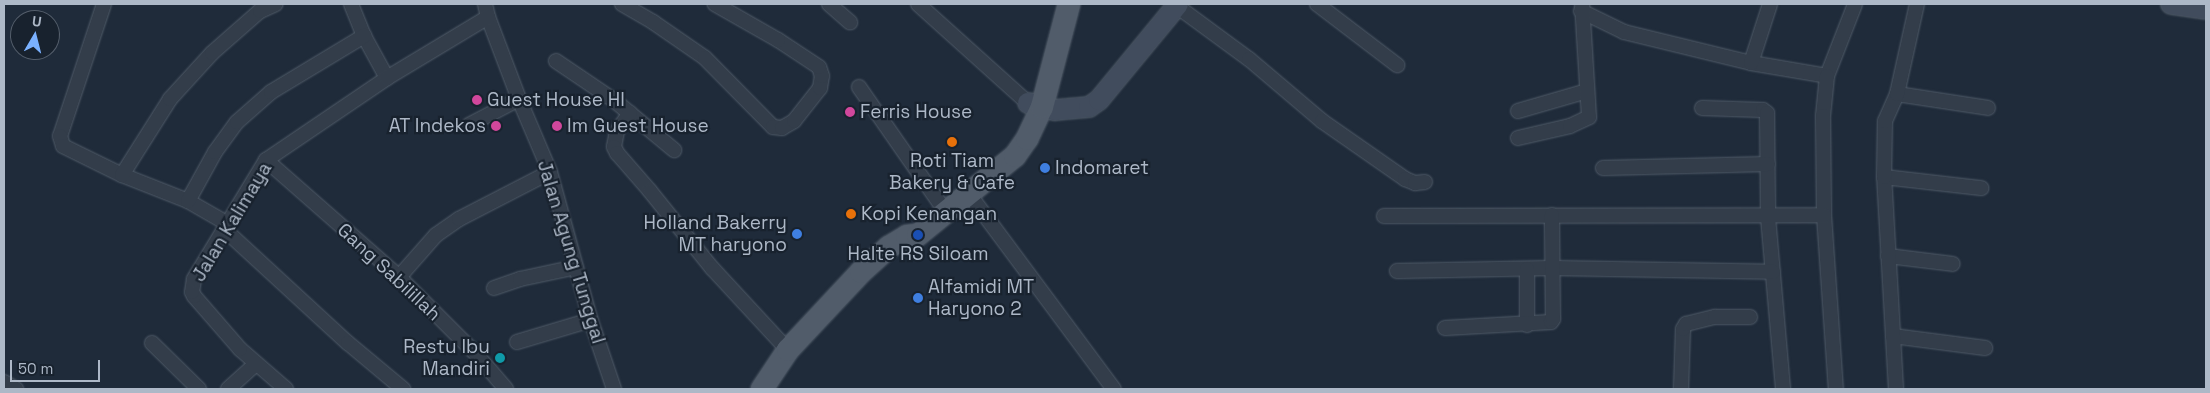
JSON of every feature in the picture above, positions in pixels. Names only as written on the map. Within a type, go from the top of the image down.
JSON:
[{"type":"main road","points":[[762,389],[788,350],[861,272],[889,247],[907,236],[918,235],[1015,156],[1027,139],[1055,4]]},
{"type":"main road","points":[[907,236],[910,225],[1000,151],[1035,105],[1068,4]]},
{"type":"street","points":[[104,4],[60,136],[60,142],[67,150],[122,175],[188,201],[226,227],[348,343],[403,389]]},
{"type":"street","points":[[122,175],[170,99],[212,53],[260,10],[276,4]]},
{"type":"street","points":[[351,4],[364,36],[387,78]]},
{"type":"street","points":[[622,4],[654,22],[705,58],[773,126],[782,128],[794,121],[820,88],[822,76],[819,67],[778,40],[714,4]]},
{"type":"street","points":[[829,4],[850,22]]},
{"type":"street","points":[[918,4],[1035,105],[1055,110],[1070,109],[1088,94],[1172,4],[1249,59],[1330,127],[1405,179],[1425,182]]},
{"type":"street","points":[[1317,4],[1397,66]]},
{"type":"street","points":[[1751,63],[1770,4]]},
{"type":"street","points":[[1836,389],[1824,215],[1822,116],[1827,76],[1855,4]]},
{"type":"street","points":[[1896,389],[1884,177],[1885,121],[1897,94],[1917,4]]},
{"type":"street","points":[[2171,4],[2206,9]]},
{"type":"street","points":[[1581,8],[1624,32],[1751,63],[1827,76]]},
{"type":"street","points":[[1518,138],[1587,120],[1589,114],[1581,8]]},
{"type":"street","name":"Jalan Kalimaya","points":[[286,389],[256,364],[235,343],[192,292],[194,279],[266,160],[487,11]]},
{"type":"street","name":"Jalan Agung Tunggal","points":[[487,11],[519,99],[550,172],[591,320],[614,389]]},
{"type":"street","points":[[188,201],[214,152],[237,122],[271,92],[364,36]]},
{"type":"street","points":[[556,61],[630,113],[674,150]]},
{"type":"street","points":[[859,87],[939,202]]},
{"type":"street","points":[[1518,110],[1587,91]]},
{"type":"street","points":[[1897,94],[1988,108]]},
{"type":"street","points":[[469,125],[519,99]]},
{"type":"street","points":[[1702,108],[1766,111],[1768,117],[1768,217],[1783,389]]},
{"type":"street","points":[[630,113],[617,131],[614,146],[617,153],[650,190],[712,268],[788,350]]},
{"type":"street","name":"Gang Sabilillah","points":[[266,160],[400,277],[476,354],[506,389]]},
{"type":"street","points":[[1604,168],[1768,164]]},
{"type":"street","points":[[400,277],[436,235],[459,219],[550,172]]},
{"type":"street","points":[[1884,177],[1981,188]]},
{"type":"street","points":[[969,194],[1114,389]]},
{"type":"street","points":[[1445,328],[1548,324],[1553,319],[1552,215]]},
{"type":"street","points":[[1384,216],[1768,217],[1824,215]]},
{"type":"street","points":[[1888,256],[1953,264]]},
{"type":"street","points":[[494,288],[520,278],[576,267]]},
{"type":"street","points":[[1527,268],[1527,324]]},
{"type":"street","points":[[1397,271],[1552,268],[1773,272]]},
{"type":"street","points":[[1681,389],[1683,329],[1686,324],[1715,317],[1750,318]]},
{"type":"street","points":[[516,342],[591,320]]},
{"type":"street","points":[[1892,336],[1985,348]]},
{"type":"street","points":[[152,343],[199,389]]},
{"type":"street","points":[[228,389],[256,364]]},
{"type":"street","points":[[4,382],[16,389]]},
{"type":"place","name":"Guest House HI","points":[[477,100]]},
{"type":"place","name":"Ferris House","points":[[850,112]]},
{"type":"place","name":"AT Indekos","points":[[496,126]]},
{"type":"place","name":"Im Guest House","points":[[557,126]]},
{"type":"place","name":"Roti Tiam Bakery & Cafe","points":[[952,142]]},
{"type":"place","name":"Indomaret","points":[[1045,168]]},
{"type":"place","name":"Kopi Kenangan","points":[[851,214]]},
{"type":"place","name":"Holland Bakerry MT haryono","points":[[797,234]]},
{"type":"place","name":"Halte RS Siloam","points":[[918,235]]},
{"type":"place","name":"Alfamidi MT Haryono 2","points":[[918,298]]},
{"type":"place","name":"Restu Ibu Mandiri","points":[[500,358]]}]
